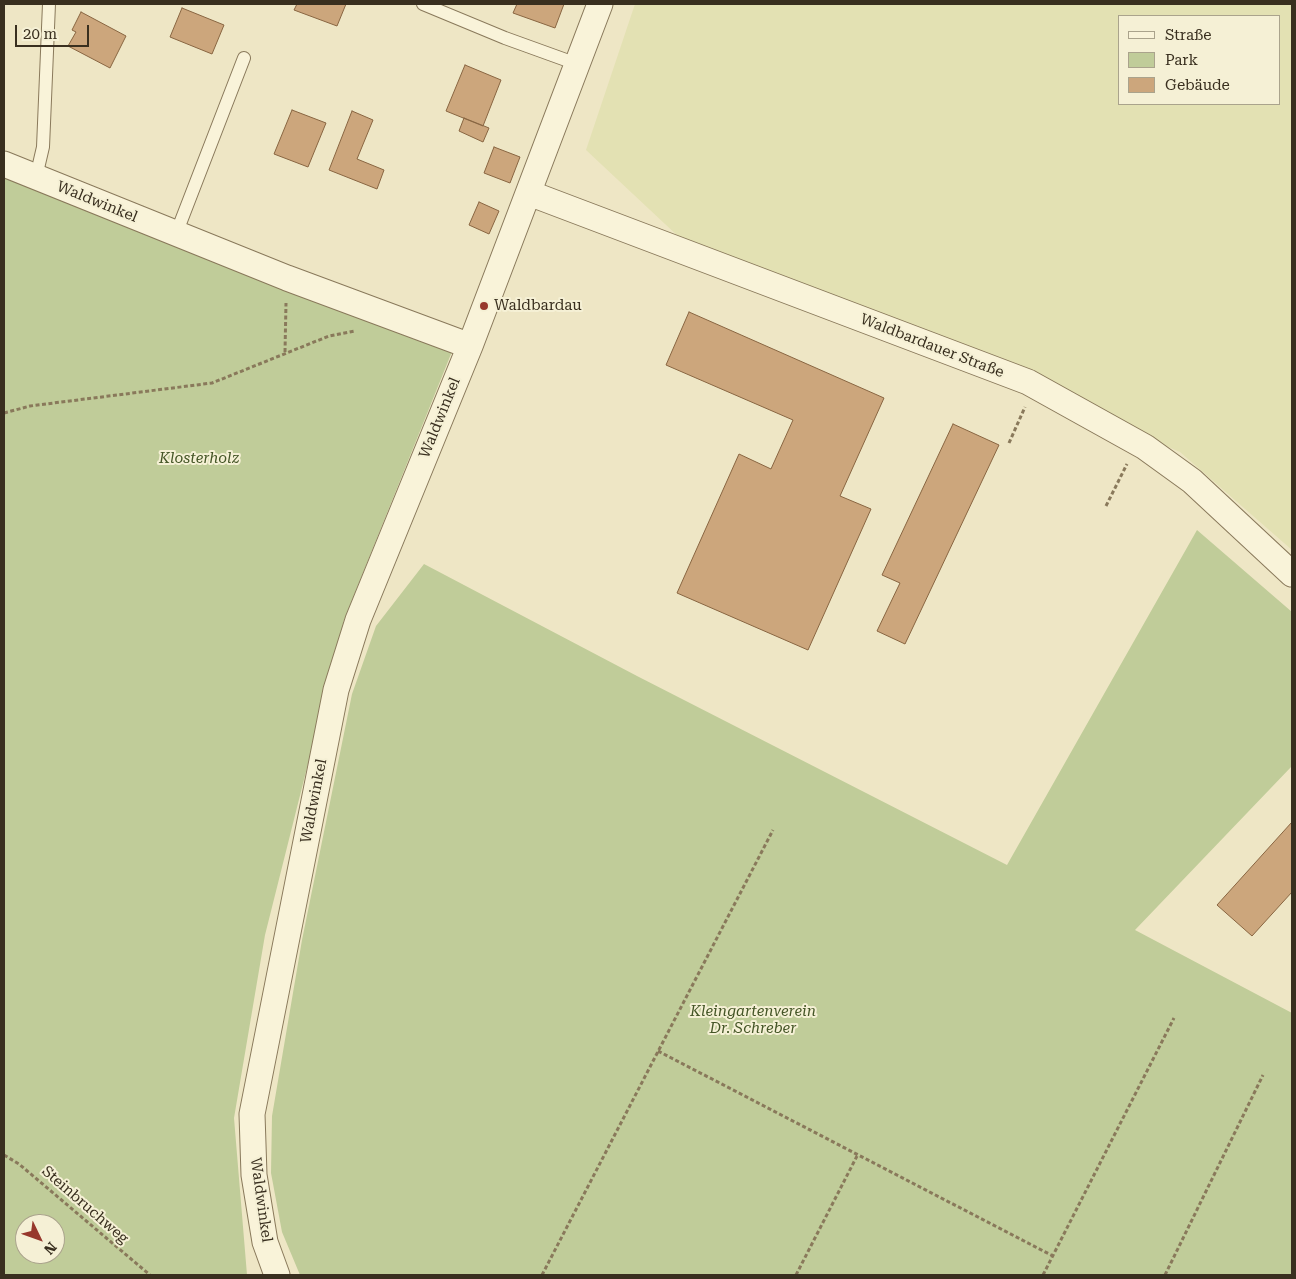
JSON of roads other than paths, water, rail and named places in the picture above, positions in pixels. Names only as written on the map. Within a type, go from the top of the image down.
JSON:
[{"type":"street","name":"Waldwinkel","points":[[277,1275],[265,1242],[254,1175],[252,1114],[336,690],[358,620],[470,346],[600,4]]},
{"type":"street","name":"Waldwinkel","points":[[4,164],[287,278],[470,346]]},
{"type":"street","name":"Waldbardauer Straße","points":[[529,193],[1035,386],[1138,443],[1192,481],[1292,574]]},
{"type":"lane","points":[[36,177],[43,148],[49,4]]},
{"type":"lane","points":[[423,4],[505,38],[577,64]]},
{"type":"lane","points":[[176,234],[244,58]]},
{"type":"place","name":"Waldbardau","points":[[484,306]]},
{"type":"park label","name":"Klosterholz","points":[[199,459]]},
{"type":"park label","name":"Kleingartenverein Dr. Schreber","points":[[753,1020]]}]
